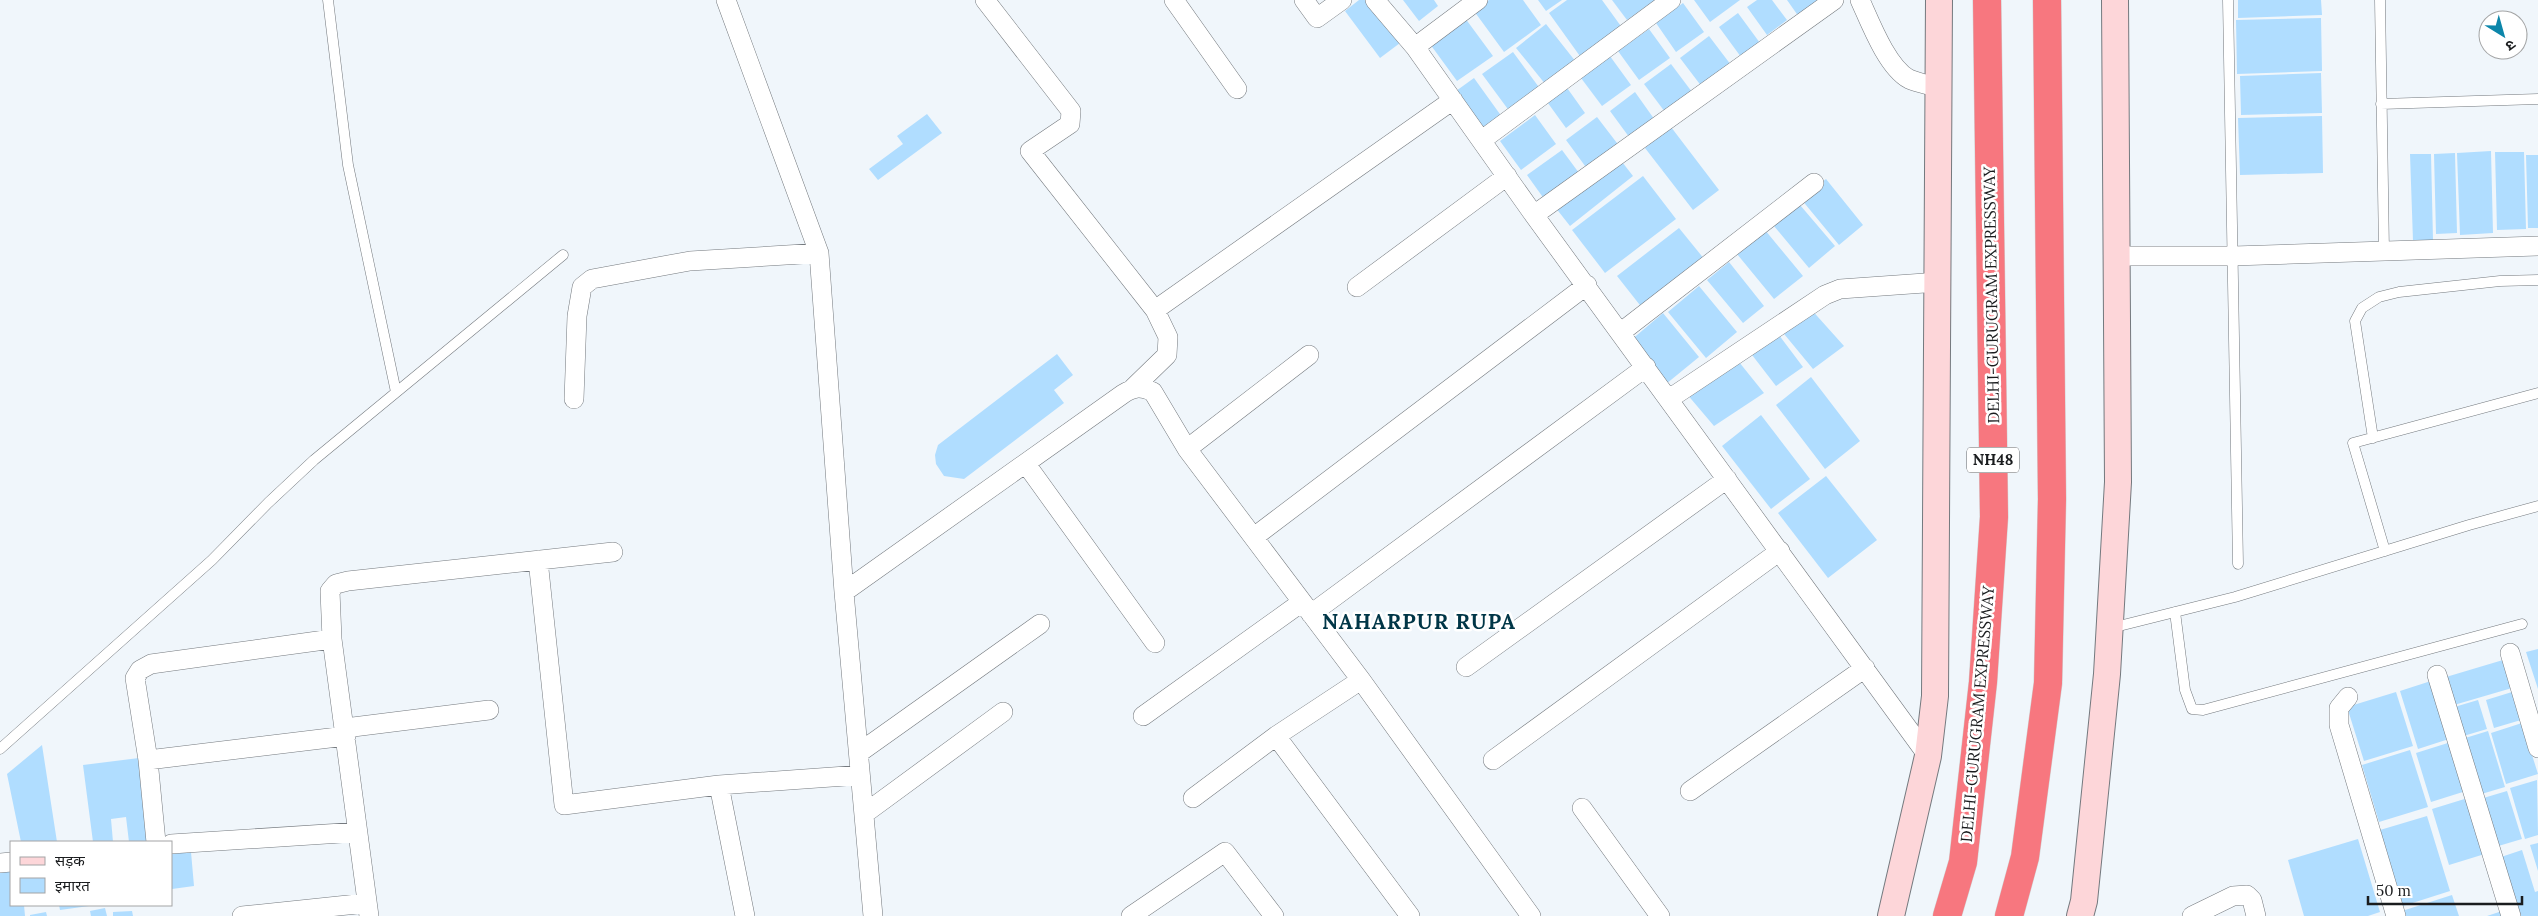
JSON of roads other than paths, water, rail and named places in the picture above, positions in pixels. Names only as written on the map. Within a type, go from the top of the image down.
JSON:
[{"type":"highway","name":"DELHI-GURUGRAM EXPRESSWAY","points":[[1947,916],[1962,862],[1966,833],[1983,682],[1994,517],[1987,0]]},
{"type":"highway","points":[[2010,916],[2025,857],[2048,683],[2052,499],[2047,0]]},
{"type":"main road","points":[[1890,916],[1928,756],[1935,696],[1939,282],[1939,0]]},
{"type":"main road","points":[[2080,916],[2084,902],[2110,629],[2118,482],[2115,0]]},
{"type":"street","points":[[726,0],[819,253],[844,592],[860,752],[860,775],[873,916]]},
{"type":"street","points":[[844,592],[1133,388],[1167,355],[1168,337],[1155,310],[1030,150],[1070,124],[1071,110],[985,0]]},
{"type":"street","points":[[1174,0],[1237,88]]},
{"type":"street","points":[[1304,0],[1317,18],[1342,0]]},
{"type":"street","points":[[1375,0],[1415,47],[1534,215],[1587,285],[1928,756]]},
{"type":"street","points":[[1415,47],[1478,0]]},
{"type":"street","points":[[1482,140],[1671,0]]},
{"type":"street","points":[[1534,215],[1834,0]]},
{"type":"street","points":[[1860,0],[1877,38],[1900,72],[1910,79],[1940,88]]},
{"type":"street","points":[[1155,310],[1453,100]]},
{"type":"street","points":[[1357,287],[1507,176]]},
{"type":"street","points":[[1620,333],[1814,182]]},
{"type":"street","points":[[2117,256],[2233,256],[2538,246]]},
{"type":"street","points":[[574,399],[577,316],[582,287],[592,279],[690,261],[819,253]]},
{"type":"street","points":[[1668,399],[1825,294],[1840,289],[1939,282]]},
{"type":"street","points":[[1254,538],[1587,285]]},
{"type":"street","points":[[1187,449],[1309,355]]},
{"type":"street","points":[[1143,716],[1307,608],[1646,367]]},
{"type":"street","points":[[1133,388],[1144,388],[1153,392],[1187,449],[1361,680],[1530,916]]},
{"type":"street","points":[[1026,464],[1155,644]]},
{"type":"street","points":[[1466,667],[1727,479]]},
{"type":"street","points":[[1493,760],[1780,551]]},
{"type":"street","points":[[242,916],[368,909],[346,732],[332,639],[330,591],[336,584],[613,552]]},
{"type":"street","points":[[538,560],[564,805],[718,785],[860,775]]},
{"type":"street","points":[[860,752],[1040,624]]},
{"type":"street","points":[[156,841],[148,760],[135,678],[140,670],[152,664],[332,639]]},
{"type":"street","points":[[2510,654],[2538,748]]},
{"type":"street","points":[[1690,791],[1865,668]]},
{"type":"street","points":[[2437,675],[2510,916]]},
{"type":"street","points":[[1193,798],[1276,736],[1361,680]]},
{"type":"street","points":[[2348,697],[2339,708],[2339,725],[2396,916]]},
{"type":"street","points":[[148,760],[489,710]]},
{"type":"street","points":[[864,814],[1003,712]]},
{"type":"street","points":[[1276,736],[1410,916]]},
{"type":"street","points":[[718,785],[745,916]]},
{"type":"street","points":[[1582,808],[1660,916]]},
{"type":"street","points":[[172,844],[357,832]]},
{"type":"street","points":[[1131,916],[1226,852],[1274,916]]},
{"type":"street","points":[[2192,916],[2233,896],[2247,894],[2252,900],[2256,916]]},
{"type":"lane","points":[[328,0],[348,165],[396,392]]},
{"type":"lane","points":[[2228,0],[2238,564]]},
{"type":"lane","points":[[2380,0],[2384,251]]},
{"type":"lane","points":[[2381,104],[2538,99]]},
{"type":"lane","points":[[0,748],[212,560],[314,460],[563,255]]},
{"type":"lane","points":[[2373,438],[2355,321],[2362,308],[2379,296],[2399,292],[2500,281],[2538,280]]},
{"type":"lane","points":[[2385,551],[2353,443],[2538,394]]},
{"type":"lane","points":[[2110,629],[2235,597],[2538,506]]},
{"type":"lane","points":[[2175,612],[2185,690],[2192,709],[2203,710],[2522,624]]},
{"type":"district","name":"NAHARPUR RUPA","points":[[1419,622]]}]
